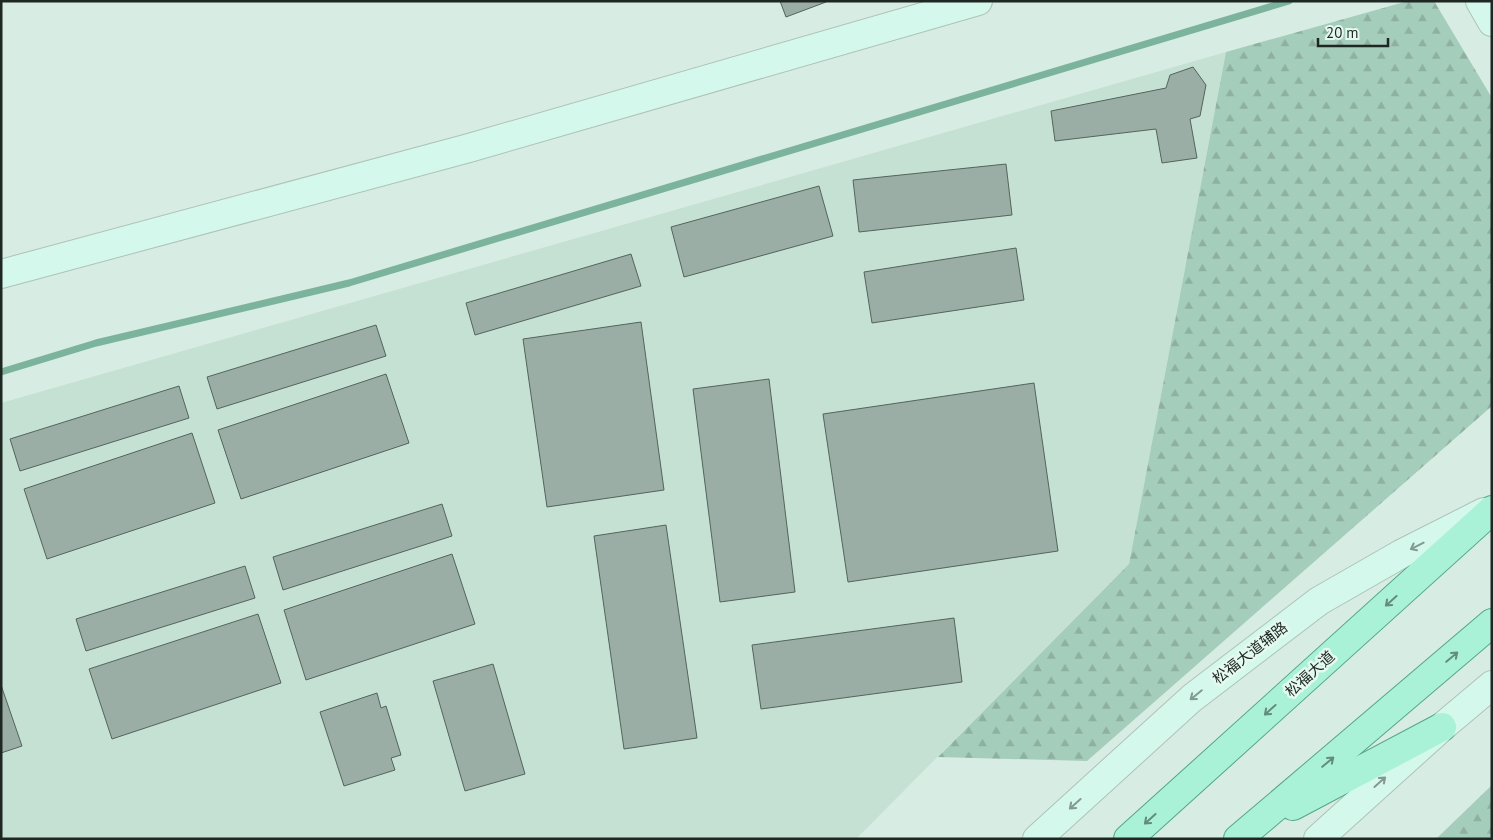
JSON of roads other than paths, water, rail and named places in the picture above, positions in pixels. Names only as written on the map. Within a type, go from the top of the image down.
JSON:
[{"type":"main road","name":"松福大道","points":[[1128,839],[1492,509]]},
{"type":"main road","points":[[1242,835],[1492,623]]},
{"type":"main road","points":[[1242,835],[1442,727]]},
{"type":"street","points":[[1,274],[470,148],[978,1]]},
{"type":"street","points":[[1480,1],[1492,22]]},
{"type":"street","name":"松福大道辅路","points":[[1036,839],[1192,698],[1319,601],[1401,554],[1492,509]]},
{"type":"street","points":[[1318,839],[1442,727],[1492,685]]},
{"type":"waterway","points":[[1,372],[96,343],[349,283],[1289,1]]}]
